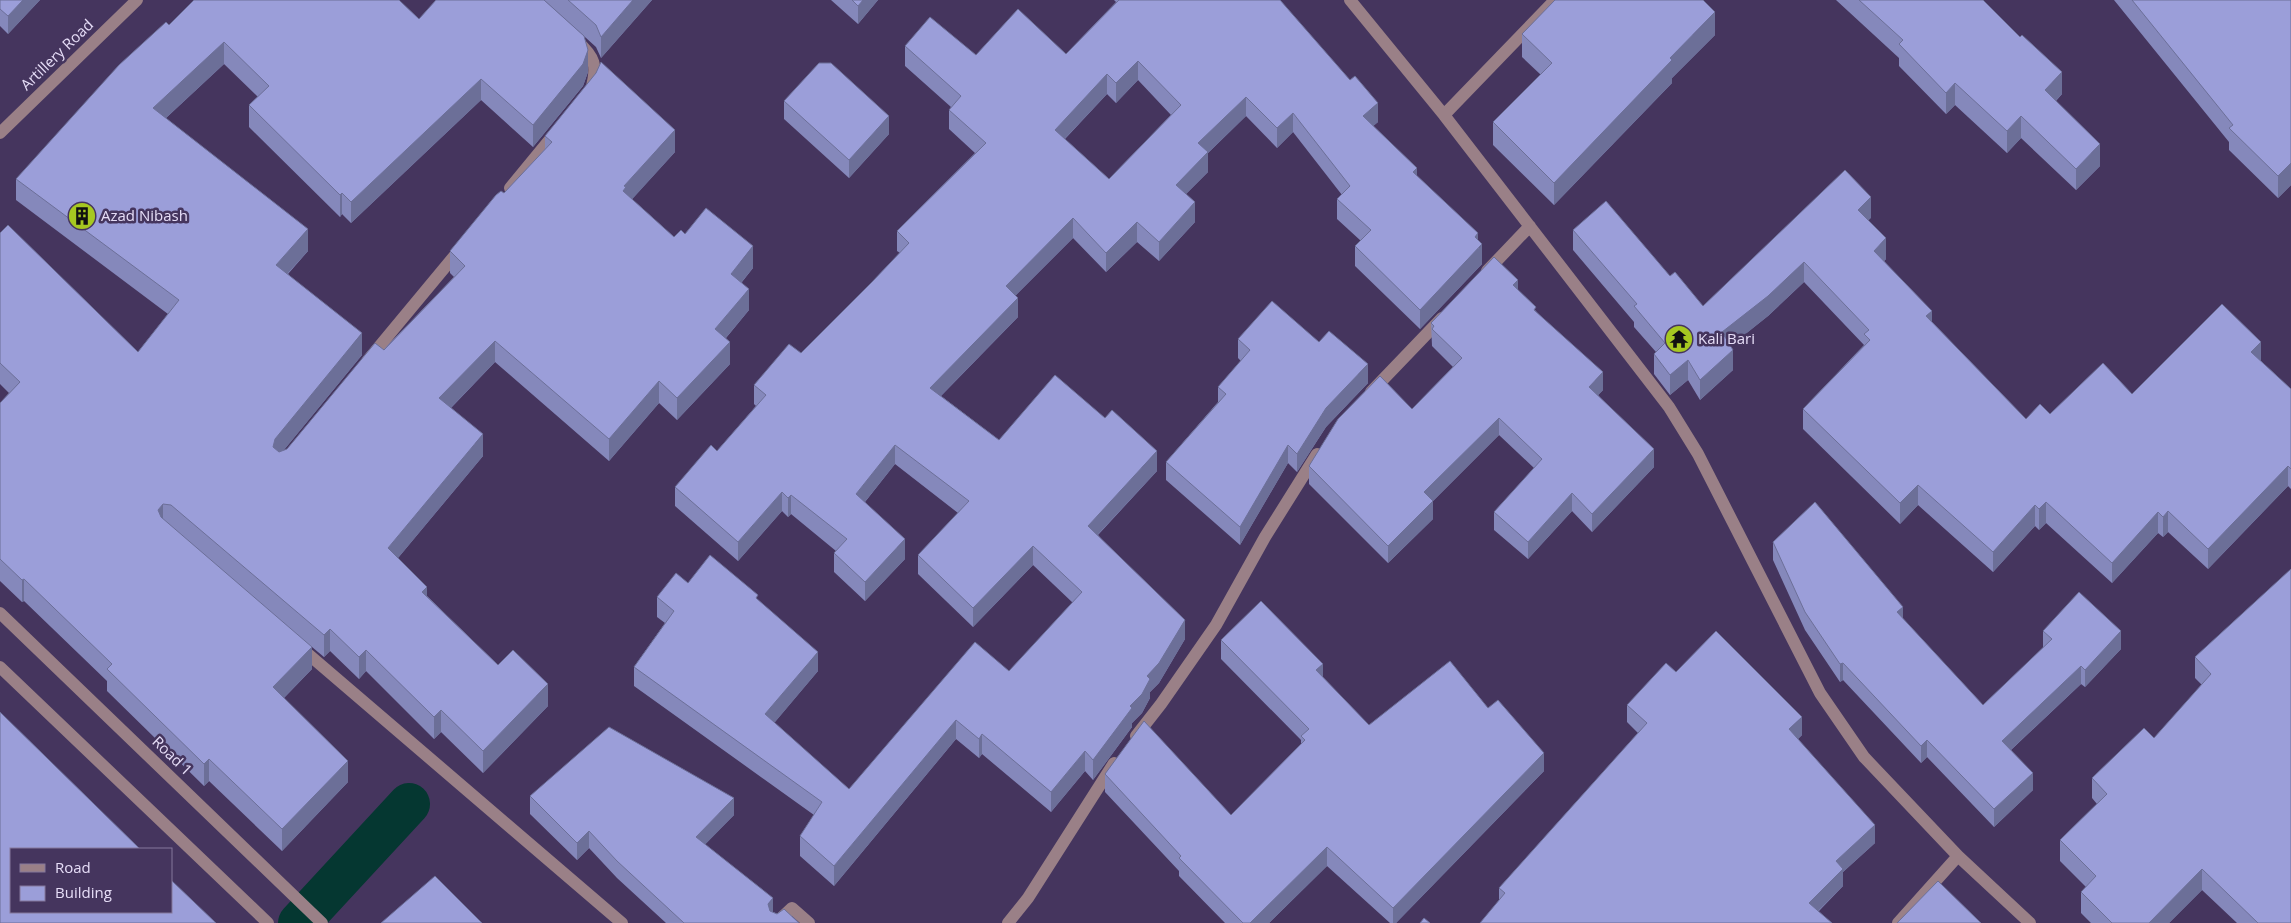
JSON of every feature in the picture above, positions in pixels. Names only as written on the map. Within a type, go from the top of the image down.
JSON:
[{"type":"street","name":"Artillery Road","points":[[0,133],[137,0]]},
{"type":"street","points":[[1350,0],[1444,114],[1669,407],[1698,454],[1820,693],[1864,757],[1958,856],[2030,923]]},
{"type":"street","points":[[1444,114],[1555,0]]},
{"type":"street","points":[[569,33],[591,54],[596,72],[590,90],[584,98]]},
{"type":"street","points":[[502,198],[565,121]]},
{"type":"street","points":[[1475,283],[1530,226]]},
{"type":"street","points":[[363,366],[470,236]]},
{"type":"street","points":[[1359,404],[1448,312]]},
{"type":"street","points":[[1008,923],[1028,898],[1109,770],[1161,704],[1216,625],[1266,536],[1326,440]]},
{"type":"street","name":"Road 1","points":[[0,613],[322,923]]},
{"type":"street","points":[[293,642],[622,923]]},
{"type":"street","points":[[0,667],[268,923]]},
{"type":"street","points":[[1898,923],[1958,856]]},
{"type":"street","points":[[776,923],[792,908],[809,923]]},
{"type":"building","points":[[0,0],[23,0],[8,16],[0,9]]},
{"type":"building","points":[[194,0],[399,0],[419,19],[436,0],[544,0],[584,36],[588,50],[583,64],[533,125],[481,79],[351,202],[342,193],[340,195],[249,105],[269,86],[224,42],[153,108],[308,229],[276,265],[362,333],[275,439],[273,447],[279,452],[287,449],[375,343],[384,350],[465,266],[450,251],[496,195],[501,191],[504,193],[552,142],[545,136],[596,73],[601,62],[675,130],[624,186],[626,187],[623,191],[674,237],[681,230],[685,234],[706,208],[753,246],[731,274],[749,289],[715,329],[730,342],[677,398],[659,381],[609,439],[495,341],[439,398],[483,434],[388,548],[427,587],[422,592],[498,665],[513,650],[548,684],[483,751],[441,710],[434,717],[366,650],[359,657],[330,629],[324,635],[171,505],[163,504],[158,510],[161,517],[312,647],[273,687],[348,761],[282,829],[209,759],[204,764],[107,669],[112,664],[24,579],[22,580],[0,559],[0,403],[20,382],[0,363],[0,233],[8,225],[138,352],[179,300],[16,179],[119,65],[166,22],[169,25]]},
{"type":"building","points":[[568,0],[633,0],[601,37],[596,25]]},
{"type":"building","points":[[852,0],[863,0],[858,6]]},
{"type":"building","points":[[1119,0],[1280,0],[1350,80],[1355,76],[1378,103],[1363,116],[1417,168],[1413,172],[1478,233],[1475,237],[1482,244],[1420,310],[1355,246],[1371,230],[1337,199],[1350,186],[1293,113],[1277,128],[1246,97],[1198,143],[1208,152],[1176,185],[1195,202],[1159,242],[1137,222],[1106,253],[1073,218],[1006,286],[1018,298],[930,388],[999,440],[1055,375],[1105,418],[1112,410],[1157,451],[1088,526],[1185,620],[1159,663],[1147,676],[1150,679],[1142,694],[1130,706],[1132,708],[1093,760],[1085,751],[1051,792],[982,734],[979,739],[956,720],[834,866],[800,836],[822,802],[634,667],[674,611],[657,597],[676,573],[688,583],[710,555],[758,595],[756,598],[818,652],[765,714],[849,789],[975,642],[1009,671],[1082,592],[1033,546],[973,608],[918,555],[969,501],[895,445],[856,494],[905,539],[865,582],[834,553],[847,539],[791,495],[788,498],[782,492],[738,542],[675,487],[711,445],[717,451],[766,395],[754,385],[789,344],[801,353],[872,282],[909,243],[897,231],[986,143],[949,110],[961,96],[905,46],[930,17],[976,55],[1018,9],[1066,54]],"holes":[[[1138,61],[1181,105],[1109,179],[1055,130],[1107,74],[1116,83]]]},
{"type":"building","points":[[1555,0],[1703,0],[1715,12],[1670,58],[1672,60],[1554,183],[1493,122],[1552,63],[1522,34]]},
{"type":"building","points":[[1859,0],[1983,0],[2020,37],[2022,35],[2062,72],[2045,90],[2100,144],[2076,169],[2021,116],[2007,131],[1955,83],[1946,93],[1899,44],[1903,40]]},
{"type":"building","points":[[2132,0],[2291,0],[2291,163],[2278,176],[2229,128],[2233,125]]},
{"type":"building","points":[[819,63],[831,63],[889,116],[849,160],[784,101]]},
{"type":"building","points":[[1845,170],[1871,197],[1858,210],[1886,238],[1874,251],[1932,311],[1926,316],[2026,419],[2040,404],[2050,414],[2103,363],[2132,394],[2222,304],[2261,342],[2251,352],[2291,389],[2291,469],[2288,466],[2208,549],[2168,511],[2163,517],[2158,512],[2112,563],[2046,502],[2039,509],[2035,505],[1993,552],[1918,485],[1900,503],[1803,409],[1870,340],[1864,334],[1869,330],[1804,262],[1768,296],[1722,332],[1733,350],[1700,380],[1688,360],[1670,375],[1654,354],[1665,343],[1634,306],[1637,304],[1573,230],[1606,201],[1670,276],[1675,272],[1703,306]]},
{"type":"building","points":[[1494,257],[1518,280],[1513,285],[1536,307],[1534,310],[1603,372],[1589,387],[1654,449],[1592,514],[1572,493],[1528,542],[1494,512],[1542,459],[1499,418],[1424,492],[1433,501],[1388,546],[1309,466],[1338,419],[1380,376],[1412,409],[1462,358],[1432,329],[1434,326],[1431,323]]},
{"type":"building","points":[[1272,301],[1319,342],[1329,331],[1368,364],[1326,408],[1297,454],[1288,445],[1240,527],[1166,462],[1226,394],[1218,387],[1250,350],[1238,339]]},
{"type":"building","points":[[1815,502],[1903,607],[1897,612],[1983,705],[2052,639],[2043,631],[2079,592],[2121,631],[2085,670],[2081,666],[2002,741],[2033,773],[1994,809],[1927,740],[1921,746],[1843,663],[1840,664],[1805,612],[1773,542]]},
{"type":"building","points":[[2291,569],[2291,923],[2258,923],[2202,869],[2149,923],[2112,923],[2081,892],[2096,876],[2060,840],[2107,794],[2092,778],[2144,728],[2154,738],[2211,674],[2195,657]]},
{"type":"building","points":[[1261,601],[1323,664],[1316,670],[1369,725],[1450,661],[1488,708],[1498,700],[1544,753],[1393,908],[1327,847],[1250,923],[1243,923],[1179,858],[1181,856],[1105,774],[1144,721],[1231,815],[1305,740],[1301,736],[1309,729],[1221,640]]},
{"type":"building","points":[[1716,631],[1802,717],[1789,729],[1875,825],[1836,861],[1843,869],[1809,903],[1832,923],[1480,923],[1505,893],[1499,888],[1647,723],[1627,705],[1666,663],[1676,672]]},
{"type":"building","points":[[0,712],[139,848],[10,848],[10,913],[172,913],[172,881],[216,923],[0,923]]},
{"type":"building","points":[[609,727],[734,798],[696,837],[773,898],[768,904],[770,911],[777,914],[784,909],[799,923],[684,923],[617,861],[589,831],[577,843],[530,796]]},
{"type":"building","points":[[435,876],[482,923],[381,923]]},
{"type":"building","points":[[1938,881],[1981,923],[1897,923]]},
{"type":"building","points":[[1424,918],[1430,923],[1420,923]]},
{"type":"waterway","points":[[299,923],[409,804]]},
{"type":"place","name":"Azad Nibash","points":[[82,216]]},
{"type":"place","name":"Kali Bari","points":[[1679,339]]}]
